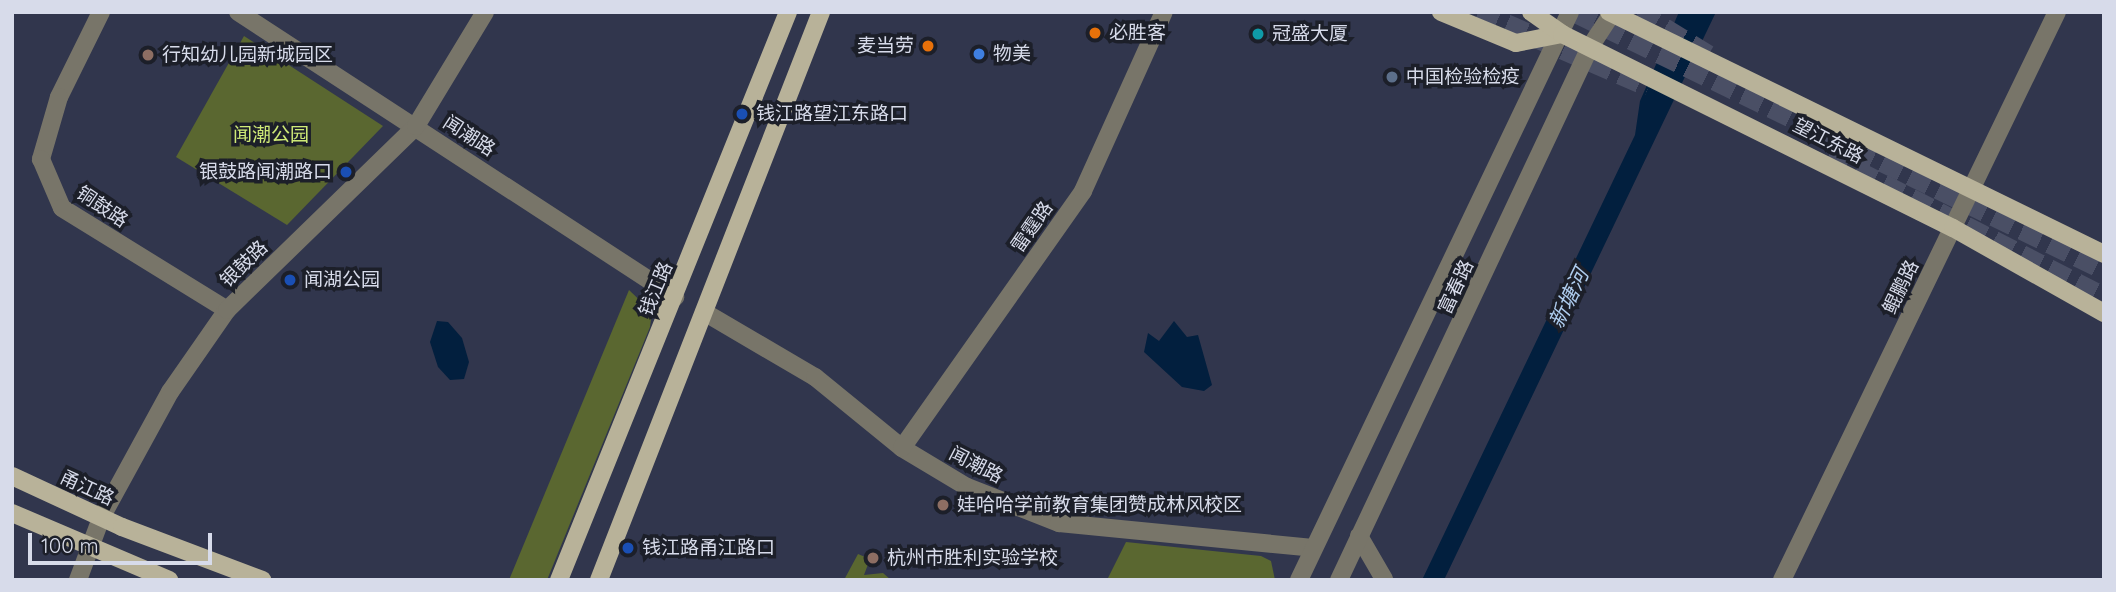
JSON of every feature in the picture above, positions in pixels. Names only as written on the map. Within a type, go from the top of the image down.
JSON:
[{"type":"main road","name":"钱江路","points":[[559,580],[788,12]]},
{"type":"main road","points":[[599,580],[821,12]]},
{"type":"main road","points":[[1441,12],[1516,43],[1562,34]]},
{"type":"main road","name":"望江东路","points":[[1531,12],[1562,34],[1708,103],[1953,228],[2104,313]]},
{"type":"main road","name":"望江东路","points":[[1611,13],[1717,67],[1974,185],[2104,254]]},
{"type":"main road","name":"甬江路","points":[[12,476],[101,518],[262,580]]},
{"type":"main road","points":[[12,513],[169,580]]},
{"type":"street","name":"铜鼓路","points":[[102,12],[59,97],[41,159],[62,208],[227,310]]},
{"type":"street","name":"闻潮路","points":[[238,12],[675,297]]},
{"type":"street","name":"银鼓路","points":[[78,580],[87,546],[170,392],[227,310],[416,126],[485,12]]},
{"type":"street","name":"雷霆路","points":[[902,448],[1083,191],[1164,12]]},
{"type":"street","name":"富春路","points":[[1299,580],[1562,34],[1570,12]]},
{"type":"street","name":"鲲鹏路","points":[[1782,580],[2057,12]]},
{"type":"street","name":"富春路","points":[[1339,580],[1590,47],[1611,13]]},
{"type":"street","name":"闻潮路","points":[[704,312],[815,377],[902,448],[967,487],[1059,523],[1313,548]]},
{"type":"street","points":[[1359,536],[1383,579]]},
{"type":"green space","name":"闻潮公园","points":[[244,36],[383,126],[287,225],[176,157]]},
{"type":"green space","points":[[629,290],[652,312],[650,327],[547,580],[509,580]]},
{"type":"green space","points":[[1126,542],[1261,556],[1271,561],[1275,580],[1107,580]]},
{"type":"green space","points":[[858,554],[870,559],[864,575],[883,573],[891,580],[844,580]]},
{"type":"water","name":"新塘河","points":[[1679,12],[1716,12],[1444,580],[1422,580],[1635,135],[1640,101]]},
{"type":"water","points":[[437,321],[448,322],[462,338],[469,362],[464,379],[450,380],[438,367],[430,342]]},
{"type":"water","points":[[1174,321],[1187,337],[1198,335],[1212,385],[1204,391],[1182,387],[1144,352],[1148,333],[1159,341]]},
{"type":"tunnel","points":[[1478,12],[1649,86]]},
{"type":"tunnel","points":[[1576,12],[2104,269]]},
{"type":"tunnel","points":[[1638,12],[1708,55]]},
{"type":"tunnel","points":[[1828,156],[2104,297]]},
{"type":"place","name":"必胜客","points":[[1095,33]]},
{"type":"place","name":"冠盛大厦","points":[[1258,34]]},
{"type":"place","name":"麦当劳","points":[[928,46]]},
{"type":"place","name":"物美","points":[[979,54]]},
{"type":"place","name":"行知幼儿园新城园区","points":[[148,55]]},
{"type":"place","name":"中国检验检疫","points":[[1392,77]]},
{"type":"place","name":"钱江路望江东路口","points":[[742,114]]},
{"type":"place","name":"银鼓路闻潮路口","points":[[346,172]]},
{"type":"place","name":"闻湖公园","points":[[290,280]]},
{"type":"place","name":"娃哈哈学前教育集团赞成林风校区","points":[[943,505]]},
{"type":"place","name":"钱江路甬江路口","points":[[628,548]]},
{"type":"place","name":"杭州市胜利实验学校","points":[[873,558]]}]
